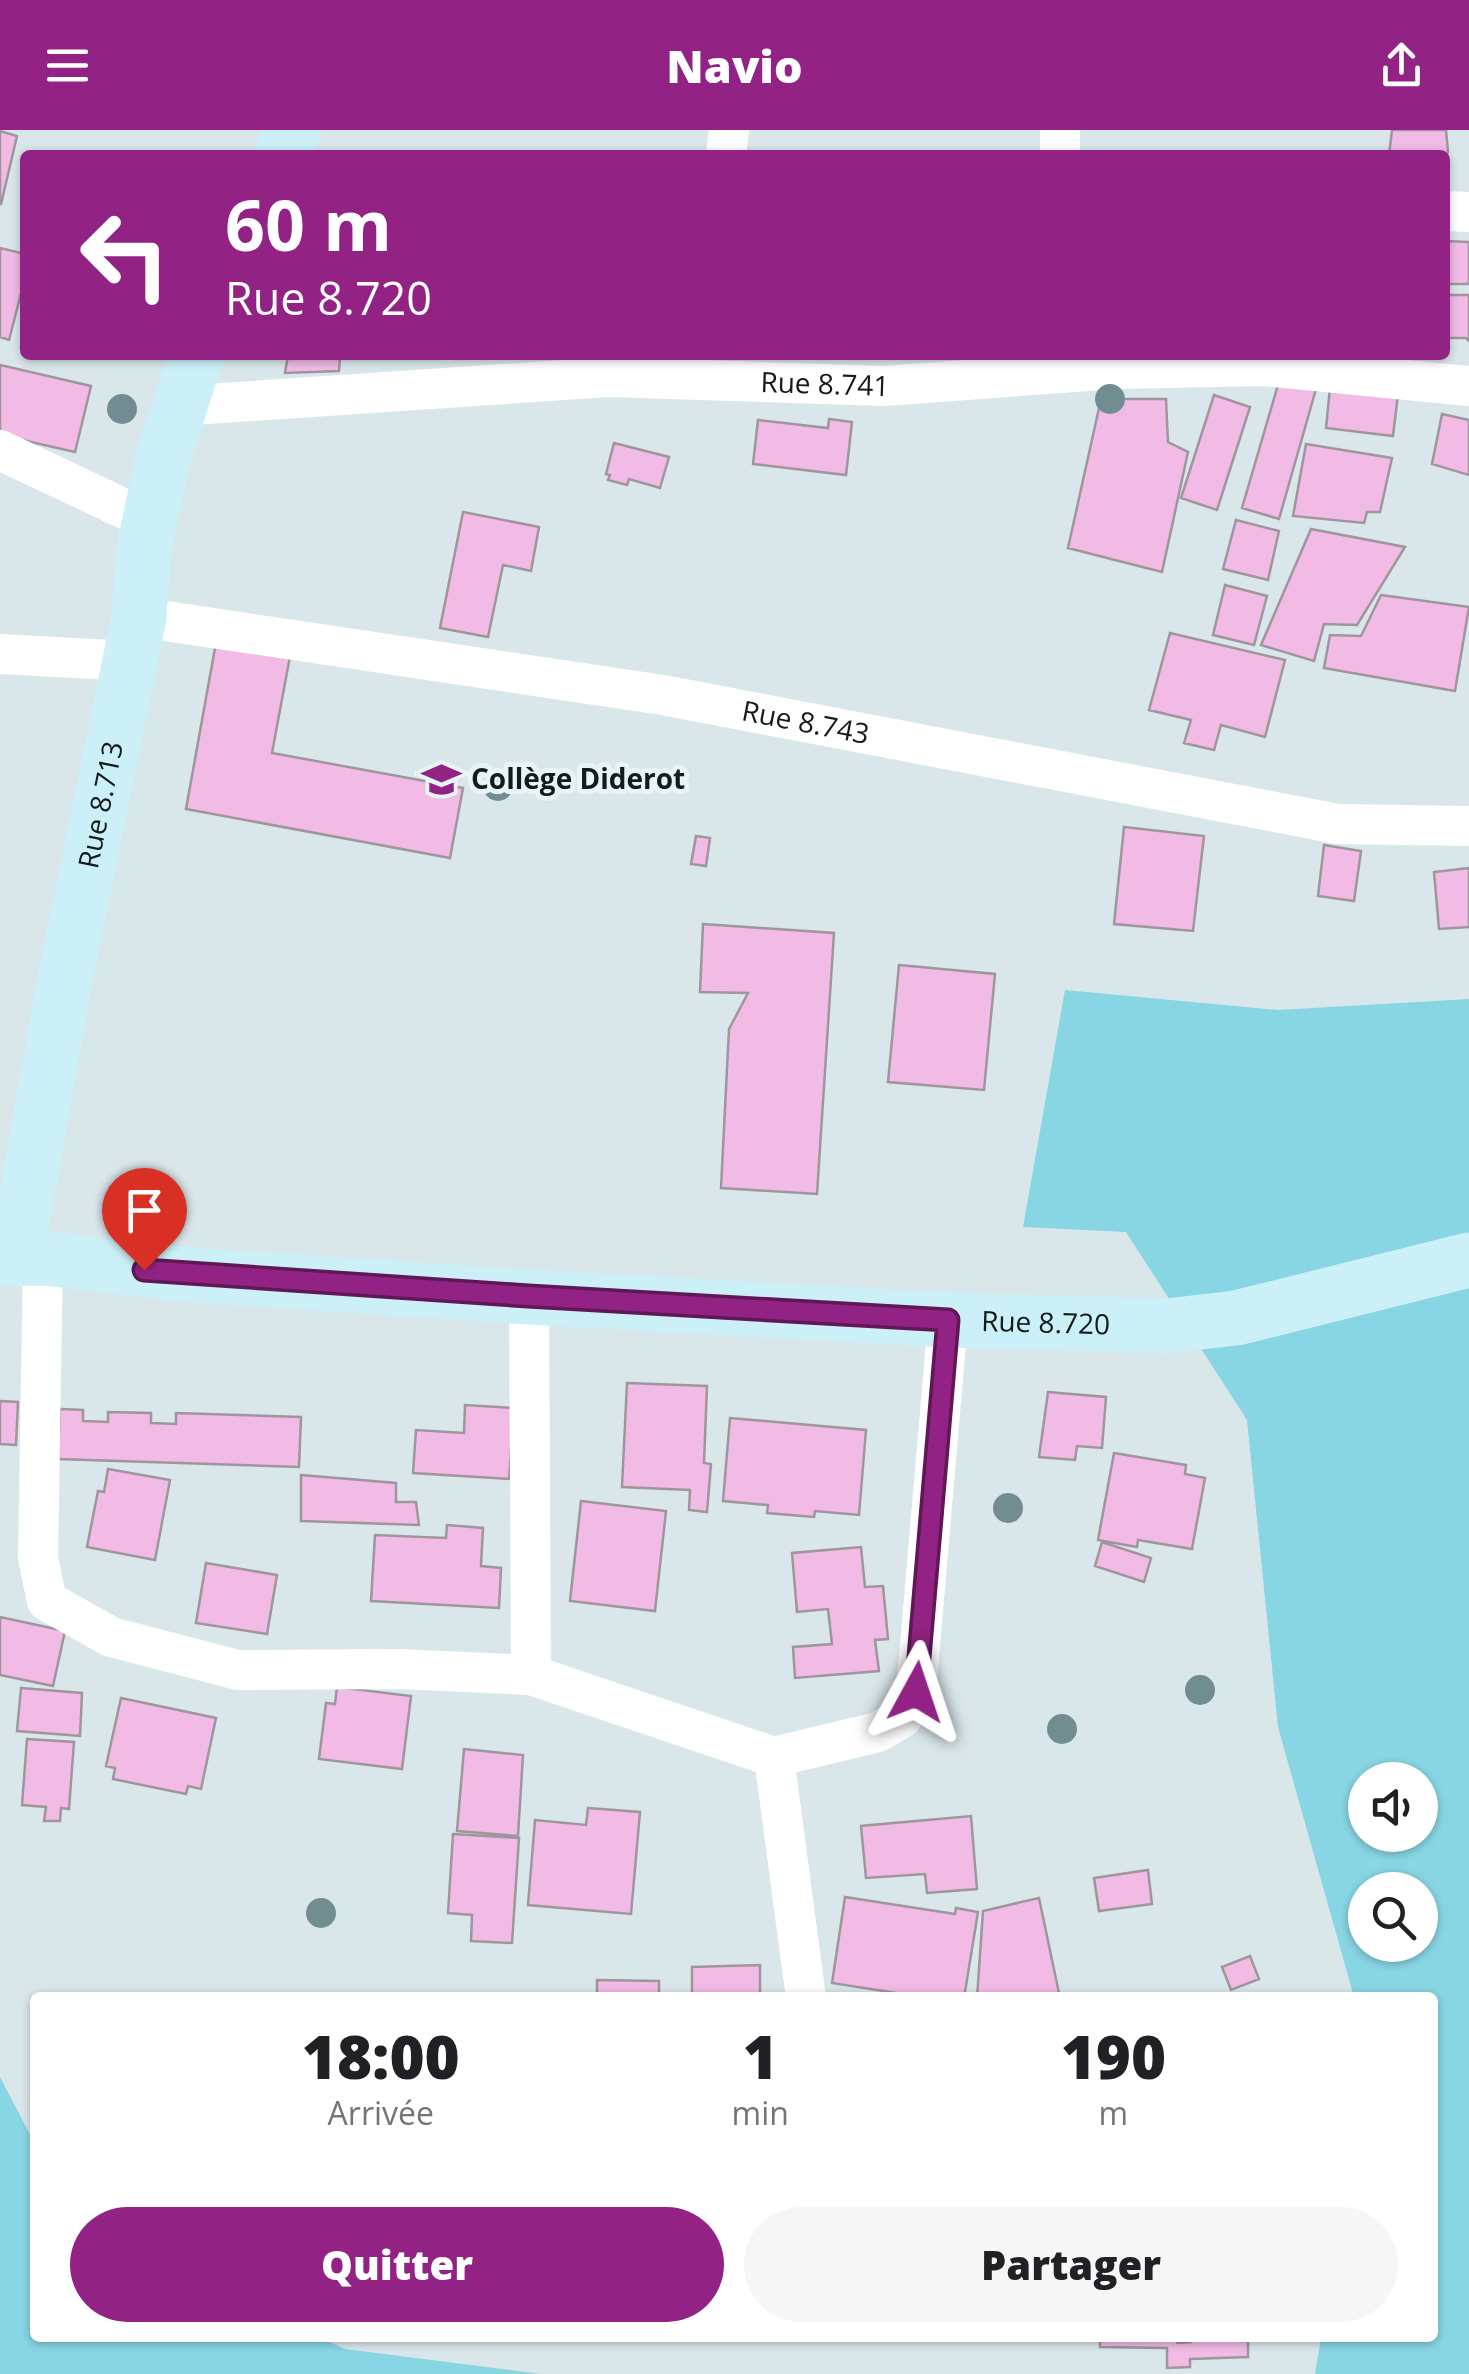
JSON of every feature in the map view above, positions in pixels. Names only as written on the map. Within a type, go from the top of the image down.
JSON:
[{"type":"main road","name":"Rue 8.713","points":[[20,1258],[65,979],[134,639],[144,548],[178,406],[194,360]]},
{"type":"main road","name":"Rue 8.720","points":[[20,1258],[178,1274],[528,1296],[948,1320],[1168,1326],[1236,1318],[1469,1260]]},
{"type":"street","name":"Rue 8.741","points":[[178,406],[608,377],[884,386],[1115,369],[1264,366],[1469,386]]},
{"type":"street","points":[[0,450],[150,521]]},
{"type":"street","name":"Rue 8.743","points":[[0,654],[134,639],[663,694],[1338,824],[1469,826]]},
{"type":"street","points":[[20,1258],[38,1558],[48,1601],[111,1637],[238,1670],[397,1669],[531,1675],[774,1757],[878,1732],[902,1718],[916,1692],[948,1320]]},
{"type":"street","points":[[528,1296],[531,1675]]},
{"type":"street","points":[[774,1757],[805,1992]]},
{"type":"shaded area","points":[[1065,990],[1278,1010],[1469,999],[1469,2374],[1315,2374],[1320,2342],[1438,2342],[1438,1992],[1353,1992],[1278,1727],[1247,1420],[1126,1232],[1023,1227]]},
{"type":"shaded area","points":[[0,2077],[30,2134],[30,2342],[330,2342],[345,2349],[541,2374],[0,2374]]},
{"type":"building","points":[[1392,130],[1446,130],[1448,150],[1390,150]]},
{"type":"building","points":[[0,131],[17,136],[1,204],[0,204]]},
{"type":"building","points":[[1450,241],[1469,242],[1469,284],[1450,284]]},
{"type":"building","points":[[0,248],[20,253],[20,297],[9,340],[0,337]]},
{"type":"building","points":[[1450,295],[1469,295],[1469,341],[1450,338]]},
{"type":"building","points":[[287,360],[340,360],[339,371],[285,373]]},
{"type":"building","points":[[0,365],[91,386],[75,452],[0,435]]},
{"type":"building","points":[[1280,378],[1316,389],[1279,519],[1242,508]]},
{"type":"building","points":[[1331,378],[1399,386],[1393,436],[1326,428]]},
{"type":"building","points":[[1214,395],[1250,407],[1217,510],[1181,498]]},
{"type":"building","points":[[1101,399],[1166,399],[1168,442],[1188,452],[1162,572],[1068,548]]},
{"type":"building","points":[[1442,414],[1469,420],[1469,475],[1432,464]]},
{"type":"building","points":[[829,419],[852,422],[846,475],[753,464],[758,420],[828,428]]},
{"type":"building","points":[[614,443],[669,457],[660,488],[629,479],[627,485],[608,480]]},
{"type":"building","points":[[1306,444],[1392,458],[1380,512],[1367,512],[1364,523],[1293,516]]},
{"type":"building","points":[[463,512],[539,527],[531,571],[503,565],[488,637],[440,628]]},
{"type":"building","points":[[1236,520],[1279,531],[1268,580],[1223,569]]},
{"type":"building","points":[[1311,529],[1405,547],[1357,625],[1324,624],[1314,661],[1261,645]]},
{"type":"building","points":[[1225,585],[1267,596],[1254,645],[1213,635]]},
{"type":"building","points":[[1381,595],[1469,607],[1455,691],[1324,668],[1330,635],[1361,636]]},
{"type":"building","points":[[1170,633],[1285,660],[1265,737],[1221,725],[1214,750],[1184,743],[1191,720],[1149,710]]},
{"type":"building","points":[[217,637],[291,651],[272,753],[463,788],[450,858],[186,809]]},
{"type":"building","points":[[1124,827],[1204,836],[1193,931],[1114,924]]},
{"type":"building","points":[[696,836],[710,838],[706,866],[691,864]]},
{"type":"building","points":[[1324,845],[1361,851],[1354,901],[1318,896]]},
{"type":"building","points":[[1469,868],[1469,927],[1439,929],[1434,872]]},
{"type":"building","points":[[703,924],[834,933],[817,1194],[721,1188],[729,1029],[748,993],[700,992]]},
{"type":"building","points":[[899,965],[995,974],[984,1090],[888,1082]]},
{"type":"building","points":[[627,1383],[707,1386],[704,1463],[711,1464],[707,1512],[689,1510],[690,1490],[622,1487]]},
{"type":"building","points":[[1048,1392],[1106,1397],[1102,1448],[1077,1446],[1075,1460],[1039,1457]]},
{"type":"building","points":[[0,1401],[18,1402],[16,1445],[0,1444]]},
{"type":"building","points":[[465,1405],[514,1408],[509,1479],[413,1473],[416,1430],[464,1433]]},
{"type":"building","points":[[60,1409],[83,1410],[83,1421],[108,1422],[108,1412],[151,1413],[151,1423],[176,1424],[176,1413],[301,1417],[299,1467],[58,1459]]},
{"type":"building","points":[[730,1418],[866,1430],[859,1515],[815,1511],[814,1517],[767,1513],[768,1505],[723,1501]]},
{"type":"building","points":[[1114,1453],[1186,1465],[1185,1474],[1205,1478],[1192,1549],[1138,1540],[1137,1547],[1098,1540]]},
{"type":"building","points":[[108,1469],[170,1480],[155,1560],[87,1547],[98,1491],[104,1492]]},
{"type":"building","points":[[301,1475],[396,1483],[396,1502],[416,1502],[419,1525],[301,1521]]},
{"type":"building","points":[[581,1501],[666,1511],[655,1611],[570,1601]]},
{"type":"building","points":[[447,1525],[483,1528],[481,1566],[501,1568],[499,1608],[371,1601],[375,1535],[446,1538]]},
{"type":"building","points":[[1102,1542],[1151,1558],[1144,1582],[1095,1566]]},
{"type":"building","points":[[861,1547],[865,1587],[883,1586],[888,1639],[875,1640],[879,1671],[795,1678],[793,1647],[832,1644],[828,1609],[797,1612],[792,1553]]},
{"type":"building","points":[[206,1563],[277,1575],[267,1634],[196,1623]]},
{"type":"building","points":[[0,1617],[65,1631],[53,1686],[0,1675]]},
{"type":"building","points":[[337,1687],[411,1696],[402,1769],[319,1759],[326,1703],[335,1704]]},
{"type":"building","points":[[21,1688],[82,1693],[80,1736],[17,1731]]},
{"type":"building","points":[[121,1698],[216,1718],[201,1789],[188,1786],[186,1794],[113,1779],[115,1768],[106,1766]]},
{"type":"building","points":[[27,1739],[74,1742],[69,1809],[61,1808],[60,1821],[44,1821],[46,1807],[22,1805]]},
{"type":"building","points":[[464,1749],[523,1755],[518,1836],[457,1831]]},
{"type":"building","points":[[588,1808],[640,1812],[631,1914],[528,1905],[535,1820],[586,1825]]},
{"type":"building","points":[[971,1816],[977,1889],[927,1893],[925,1874],[866,1878],[861,1826]]},
{"type":"building","points":[[453,1834],[519,1838],[512,1943],[471,1941],[472,1915],[448,1913]]},
{"type":"building","points":[[1148,1870],[1152,1904],[1099,1911],[1094,1878]]},
{"type":"building","points":[[845,1897],[955,1914],[956,1908],[978,1912],[965,1992],[890,1992],[832,1983]]},
{"type":"building","points":[[1039,1898],[1059,1992],[977,1992],[983,1911]]},
{"type":"building","points":[[1250,1956],[1259,1979],[1231,1990],[1222,1967]]},
{"type":"building","points":[[760,1965],[760,1992],[692,1992],[692,1967]]},
{"type":"building","points":[[597,1980],[659,1981],[659,1992],[597,1992]]},
{"type":"building","points":[[1100,2342],[1248,2342],[1248,2357],[1190,2359],[1190,2367],[1167,2368],[1167,2348],[1100,2347]]},
{"type":"place","name":"Collège Diderot","points":[[441,779]]},
{"type":"route","points":[[144,1270],[948,1320],[916,1692]]}]
